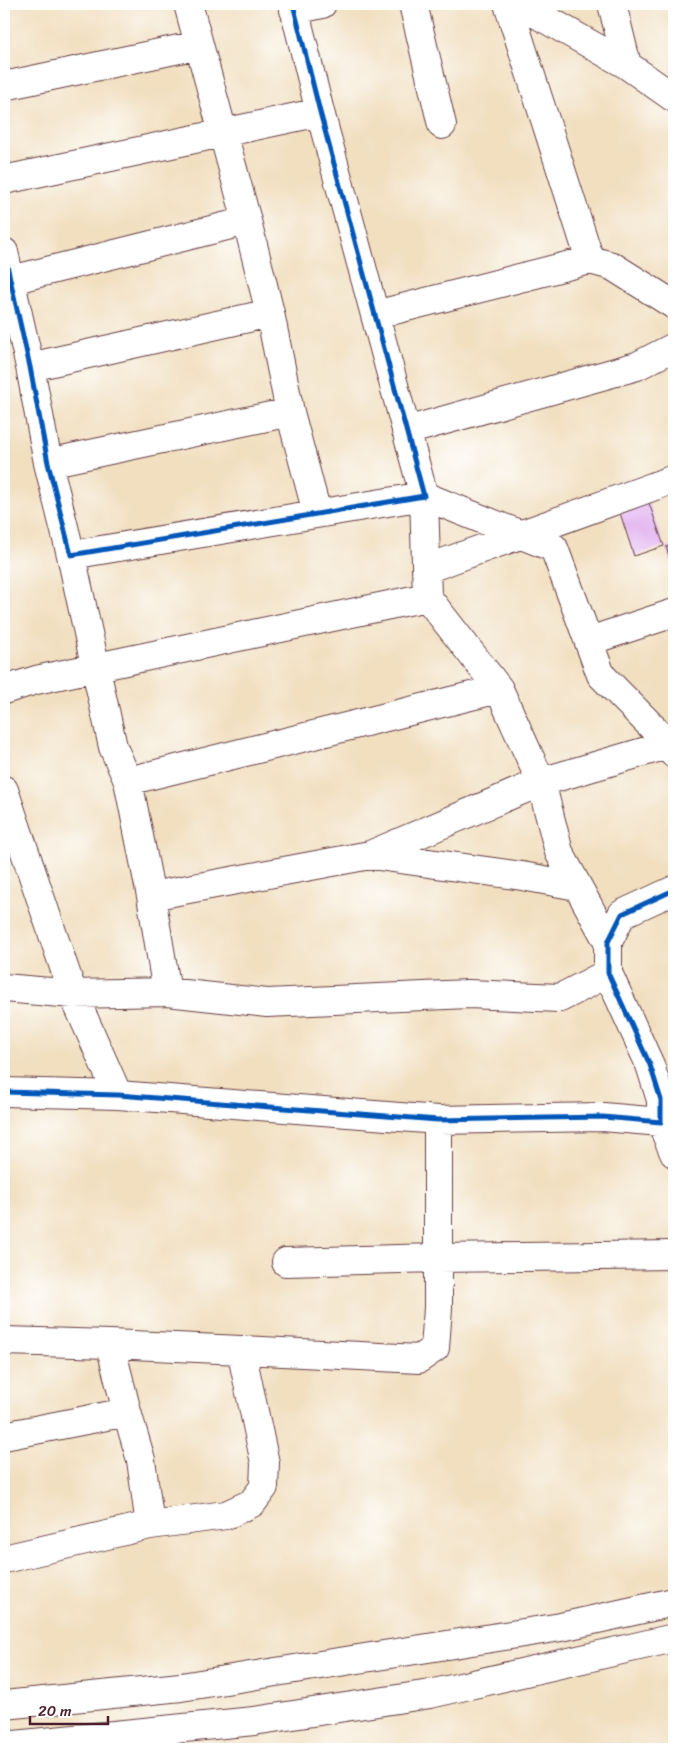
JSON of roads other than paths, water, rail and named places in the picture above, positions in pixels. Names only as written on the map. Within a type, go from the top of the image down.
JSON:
[{"type":"street","points":[[188,4],[247,221],[270,313],[290,412],[317,514]]},
{"type":"street","points":[[322,4],[294,7],[320,112],[424,496],[427,597],[499,689],[541,782],[559,852],[608,942]]},
{"type":"street","points":[[412,4],[442,125]]},
{"type":"street","points":[[508,4],[590,260]]},
{"type":"street","points":[[519,4],[627,65],[674,98]]},
{"type":"street","points":[[612,4],[627,65]]},
{"type":"street","points":[[4,86],[198,45]]},
{"type":"street","points":[[4,180],[320,112]]},
{"type":"street","points":[[11,280],[247,221]]},
{"type":"street","points":[[4,252],[30,367],[48,463],[71,555],[95,668],[114,747],[128,781],[152,896],[167,992]]},
{"type":"street","points":[[375,315],[590,260],[612,266],[674,305]]},
{"type":"street","points":[[30,367],[270,313]]},
{"type":"street","points":[[406,431],[637,366],[674,347]]},
{"type":"street","points":[[48,463],[290,412]]},
{"type":"street","points":[[426,569],[674,479]]},
{"type":"street","points":[[71,555],[424,496],[554,548],[601,675],[673,748]]},
{"type":"street","points":[[4,690],[36,680],[427,597]]},
{"type":"street","points":[[588,641],[674,613]]},
{"type":"street","points":[[128,781],[499,689]]},
{"type":"street","points":[[152,896],[370,855],[541,782],[673,748]]},
{"type":"street","points":[[4,790],[73,994],[118,1095]]},
{"type":"street","points":[[370,855],[522,876],[577,886]]},
{"type":"street","points":[[674,890],[622,914],[608,942],[608,973],[650,1065],[660,1100],[661,1122],[674,1153]]},
{"type":"street","points":[[4,988],[73,994],[167,992],[267,1003],[468,994],[560,998],[608,973]]},
{"type":"street","points":[[4,1092],[118,1095],[438,1120],[603,1117],[661,1122]]},
{"type":"street","points":[[4,1341],[110,1344],[420,1360],[435,1348],[438,1308],[438,1120]]},
{"type":"street","points":[[286,1262],[674,1255]]},
{"type":"street","points":[[110,1344],[126,1412],[141,1460],[150,1525]]},
{"type":"street","points":[[4,1559],[150,1525],[226,1515],[252,1503],[264,1487],[265,1463],[241,1350]]},
{"type":"street","points":[[4,1436],[126,1412]]},
{"type":"street","points":[[4,1705],[180,1687],[561,1627],[674,1602]]},
{"type":"street","points":[[4,1746],[254,1721],[420,1695],[674,1638]]}]
